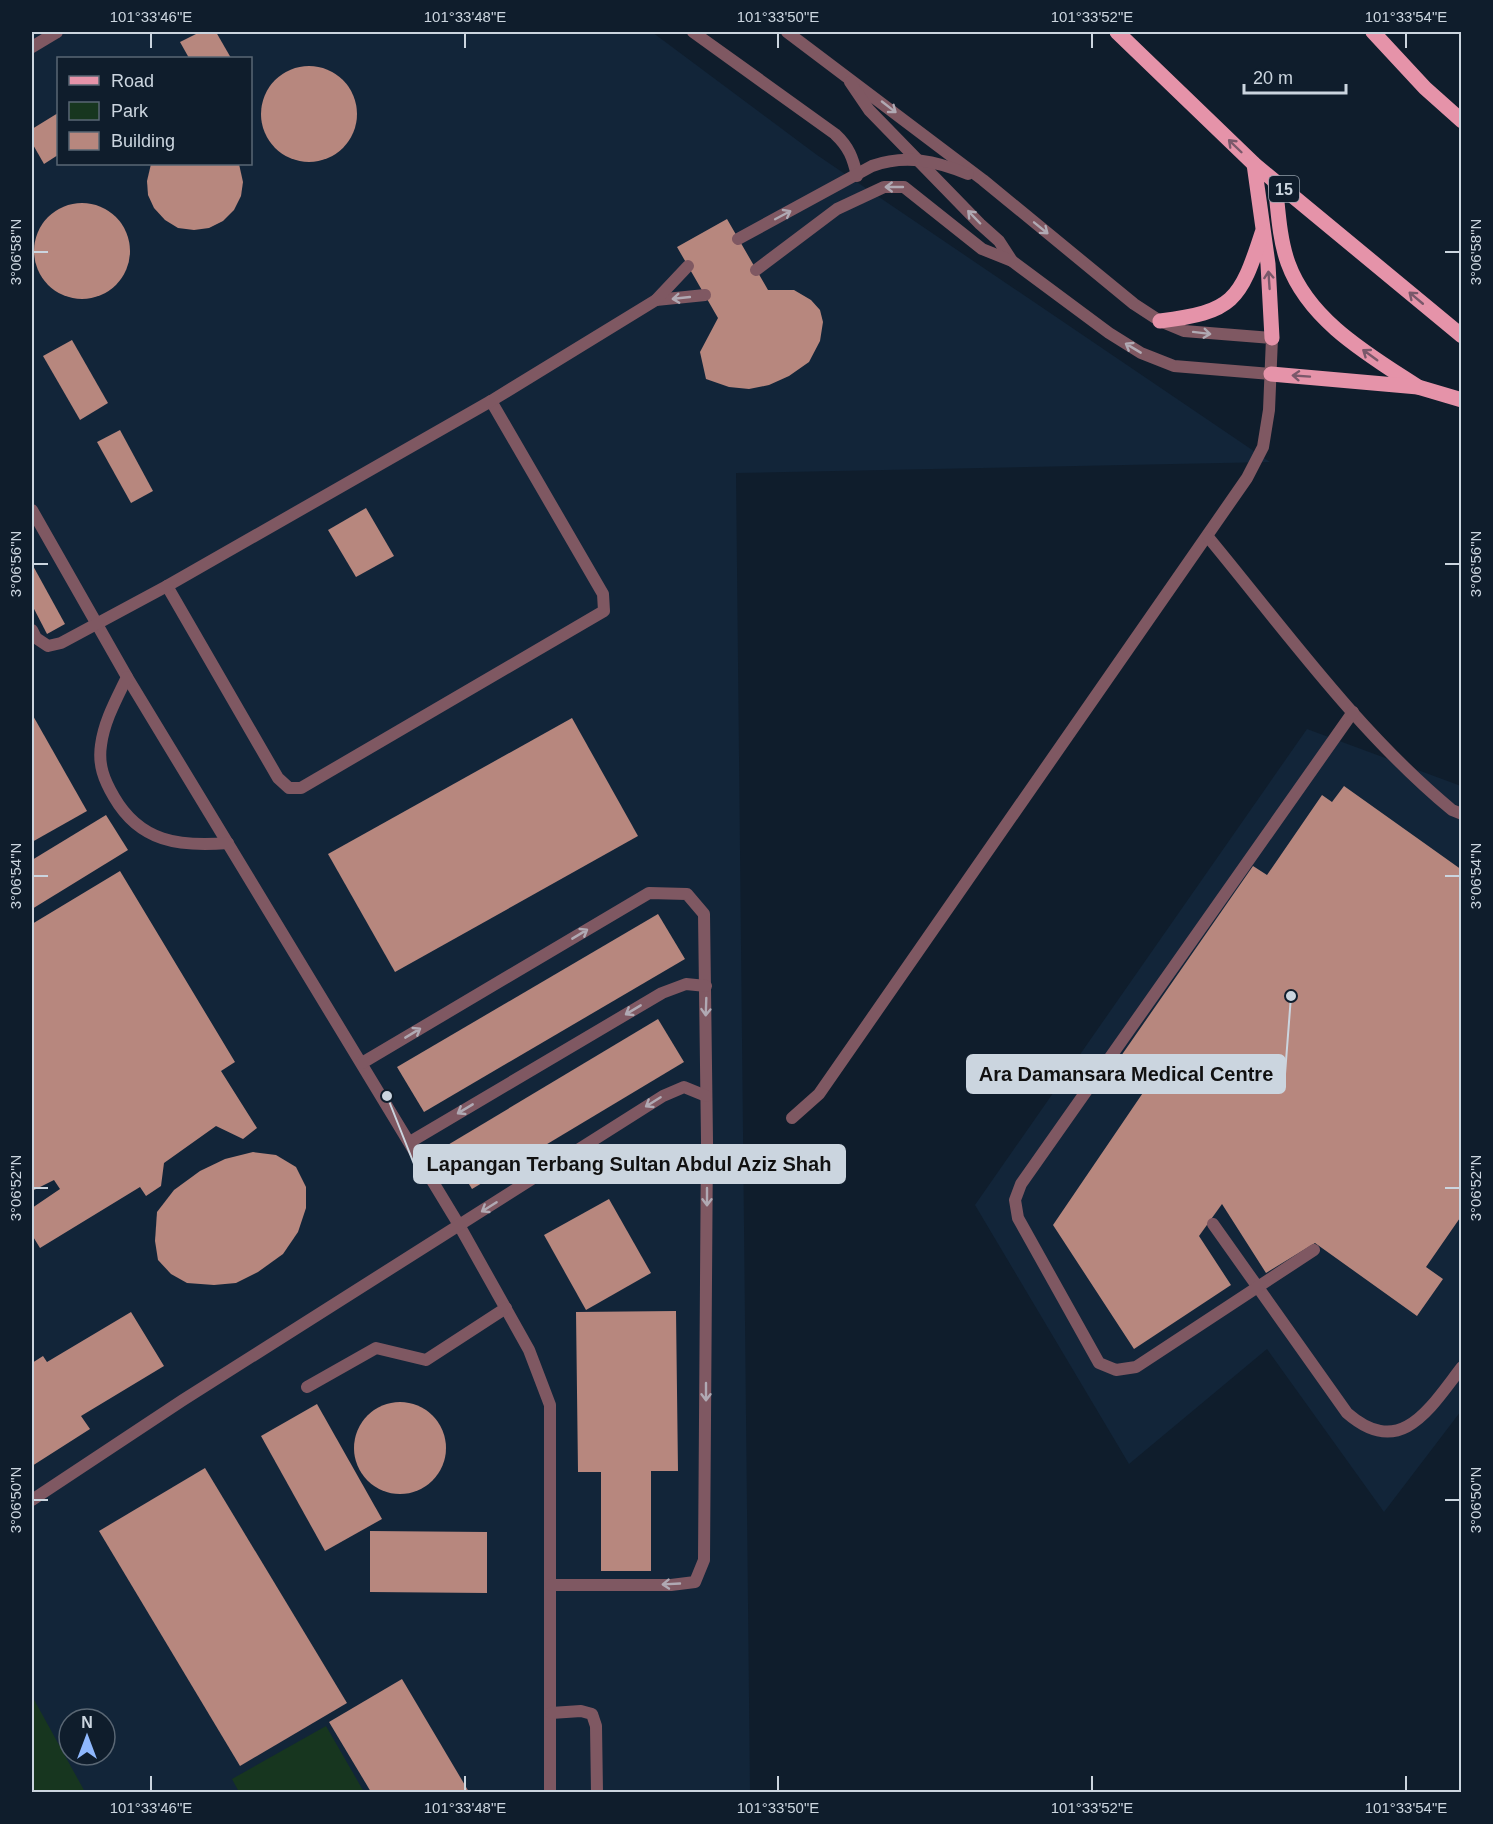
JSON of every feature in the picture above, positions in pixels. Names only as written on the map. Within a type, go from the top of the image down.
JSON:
[{"type":"main road","name":"15","points":[[1117,32],[1254,164],[1461,336]]},
{"type":"main road","points":[[1373,32],[1425,88],[1461,121]]},
{"type":"main road","points":[[1254,164],[1264,228],[1272,338]]},
{"type":"main road","points":[[1275,182],[1288,263],[1310,305],[1366,353],[1418,387]]},
{"type":"main road","points":[[1160,321],[1192,317],[1221,308],[1242,287],[1264,228]]},
{"type":"main road","points":[[1271,374],[1418,387],[1461,400]]},
{"type":"lane","points":[[35,40],[57,32]]},
{"type":"lane","points":[[693,32],[836,134],[845,143],[853,157],[857,176]]},
{"type":"lane","points":[[787,32],[842,71],[983,180],[1134,304],[1160,321],[1184,331],[1272,338],[1271,374],[1263,447],[1247,477],[1208,537],[819,1094],[792,1118]]},
{"type":"lane","points":[[842,71],[869,110],[980,224],[999,240],[1012,261]]},
{"type":"lane","points":[[738,239],[872,166],[892,159],[917,159],[952,168],[983,180]]},
{"type":"lane","points":[[756,270],[837,209],[884,187],[904,187],[982,249],[1012,261],[1109,333],[1141,353],[1174,366],[1271,374]]},
{"type":"lane","points":[[32,630],[36,638],[48,646],[61,643],[167,586],[491,401],[656,300],[688,266]]},
{"type":"lane","points":[[656,300],[705,295]]},
{"type":"lane","points":[[167,586],[278,778],[289,788],[301,788],[604,611],[603,594],[491,401]]},
{"type":"lane","points":[[32,510],[128,677],[410,1142],[530,1350],[550,1405],[552,1585],[550,1792]]},
{"type":"lane","points":[[1208,537],[1353,712],[1404,768],[1452,810],[1461,814]]},
{"type":"lane","points":[[128,677],[111,710],[101,746],[102,776],[125,816],[156,838],[198,845],[228,843]]},
{"type":"lane","points":[[1314,1250],[1136,1367],[1116,1370],[1099,1363],[1018,1218],[1015,1200],[1021,1184],[1353,712]]},
{"type":"lane","points":[[362,1063],[649,893],[687,894],[704,915],[706,986],[704,1560],[695,1582],[671,1585],[552,1585]]},
{"type":"lane","points":[[410,1142],[662,993],[686,984],[706,986]]},
{"type":"lane","points":[[32,1500],[193,1394],[663,1096],[684,1087],[706,1096]]},
{"type":"lane","points":[[1213,1224],[1347,1413],[1360,1425],[1377,1431],[1396,1431],[1413,1425],[1427,1412],[1461,1367]]},
{"type":"lane","points":[[307,1387],[376,1348],[426,1360],[506,1308]]},
{"type":"lane","points":[[551,1713],[592,1714],[596,1726],[597,1792]]},
{"type":"shaded area","points":[[32,32],[652,32],[817,155],[1270,462],[736,473],[750,1792],[32,1792]]},
{"type":"shaded area","points":[[1307,729],[1461,786],[1461,1411],[1384,1512],[1267,1349],[1129,1464],[975,1205]]},
{"type":"green space","points":[[32,1696],[57,1741],[57,1767],[71,1767],[85,1792],[32,1792]]},
{"type":"green space","points":[[326,1726],[364,1792],[239,1792],[232,1779]]},
{"type":"building","points":[[200,32],[216,32],[230,57],[188,57],[180,42]]},
{"type":"building","points":[[309,66],[327,70],[343,80],[353,96],[357,114],[353,132],[343,148],[327,158],[309,162],[291,158],[275,148],[265,132],[261,114],[265,96],[275,80],[291,70]]},
{"type":"building","points":[[57,114],[57,156],[44,164],[32,143],[32,129]]},
{"type":"building","points":[[151,165],[239,165],[243,182],[241,196],[234,210],[223,221],[209,228],[194,230],[178,228],[165,220],[154,208],[148,195],[147,181]]},
{"type":"building","points":[[82,203],[100,207],[116,217],[126,233],[130,251],[126,269],[116,285],[100,295],[82,299],[64,295],[48,285],[38,269],[34,251],[38,233],[48,217],[64,207]]},
{"type":"building","points":[[727,219],[768,290],[794,290],[811,300],[820,310],[823,322],[820,341],[809,362],[789,376],[769,385],[749,389],[729,387],[706,379],[700,352],[718,318],[677,247]]},
{"type":"building","points":[[72,340],[108,403],[80,420],[43,356]]},
{"type":"building","points":[[120,430],[153,491],[131,503],[97,442]]},
{"type":"building","points":[[366,508],[394,556],[356,577],[328,530]]},
{"type":"building","points":[[32,564],[65,624],[47,634],[32,605]]},
{"type":"building","points":[[32,714],[87,811],[32,842]]},
{"type":"building","points":[[572,718],[638,836],[395,972],[328,854]]},
{"type":"building","points":[[1344,786],[1462,870],[1462,1215],[1426,1267],[1443,1279],[1417,1316],[1315,1243],[1266,1273],[1222,1204],[1199,1236],[1231,1285],[1134,1349],[1053,1225],[1153,1078],[1121,1056],[1253,866],[1267,875],[1322,795],[1332,802]]},
{"type":"building","points":[[106,815],[128,850],[32,909],[32,860]]},
{"type":"building","points":[[120,871],[235,1062],[221,1071],[257,1128],[243,1139],[216,1126],[164,1163],[161,1186],[146,1196],[140,1187],[40,1248],[32,1235],[32,1208],[60,1189],[54,1180],[32,1191],[32,924]]},
{"type":"building","points":[[658,914],[685,959],[424,1112],[397,1067]]},
{"type":"building","points":[[658,1019],[684,1062],[472,1189],[446,1146]]},
{"type":"building","points":[[253,1152],[276,1155],[296,1167],[306,1187],[306,1208],[298,1232],[283,1254],[258,1272],[236,1283],[214,1285],[187,1283],[171,1274],[158,1260],[155,1241],[157,1212],[174,1190],[200,1171],[225,1159]]},
{"type":"building","points":[[609,1199],[651,1273],[586,1310],[544,1235]]},
{"type":"building","points":[[676,1311],[678,1471],[651,1471],[651,1571],[601,1571],[601,1472],[578,1472],[576,1312]]},
{"type":"building","points":[[131,1312],[164,1366],[81,1416],[90,1429],[32,1466],[32,1363],[43,1356],[47,1362]]},
{"type":"building","points":[[400,1402],[417,1406],[432,1416],[442,1431],[446,1448],[442,1465],[432,1480],[417,1490],[400,1494],[383,1490],[368,1480],[358,1465],[354,1448],[358,1431],[368,1416],[383,1406]]},
{"type":"building","points":[[317,1404],[382,1519],[325,1551],[261,1436]]},
{"type":"building","points":[[205,1468],[347,1703],[240,1766],[99,1531]]},
{"type":"building","points":[[370,1531],[487,1532],[487,1593],[370,1592]]},
{"type":"building","points":[[402,1679],[469,1792],[371,1792],[329,1722]]},
{"type":"place","name":"Ara Damansara Medical Centre","points":[[1291,996]]},
{"type":"place","name":"Lapangan Terbang Sultan Abdul Aziz Shah","points":[[387,1096]]}]
